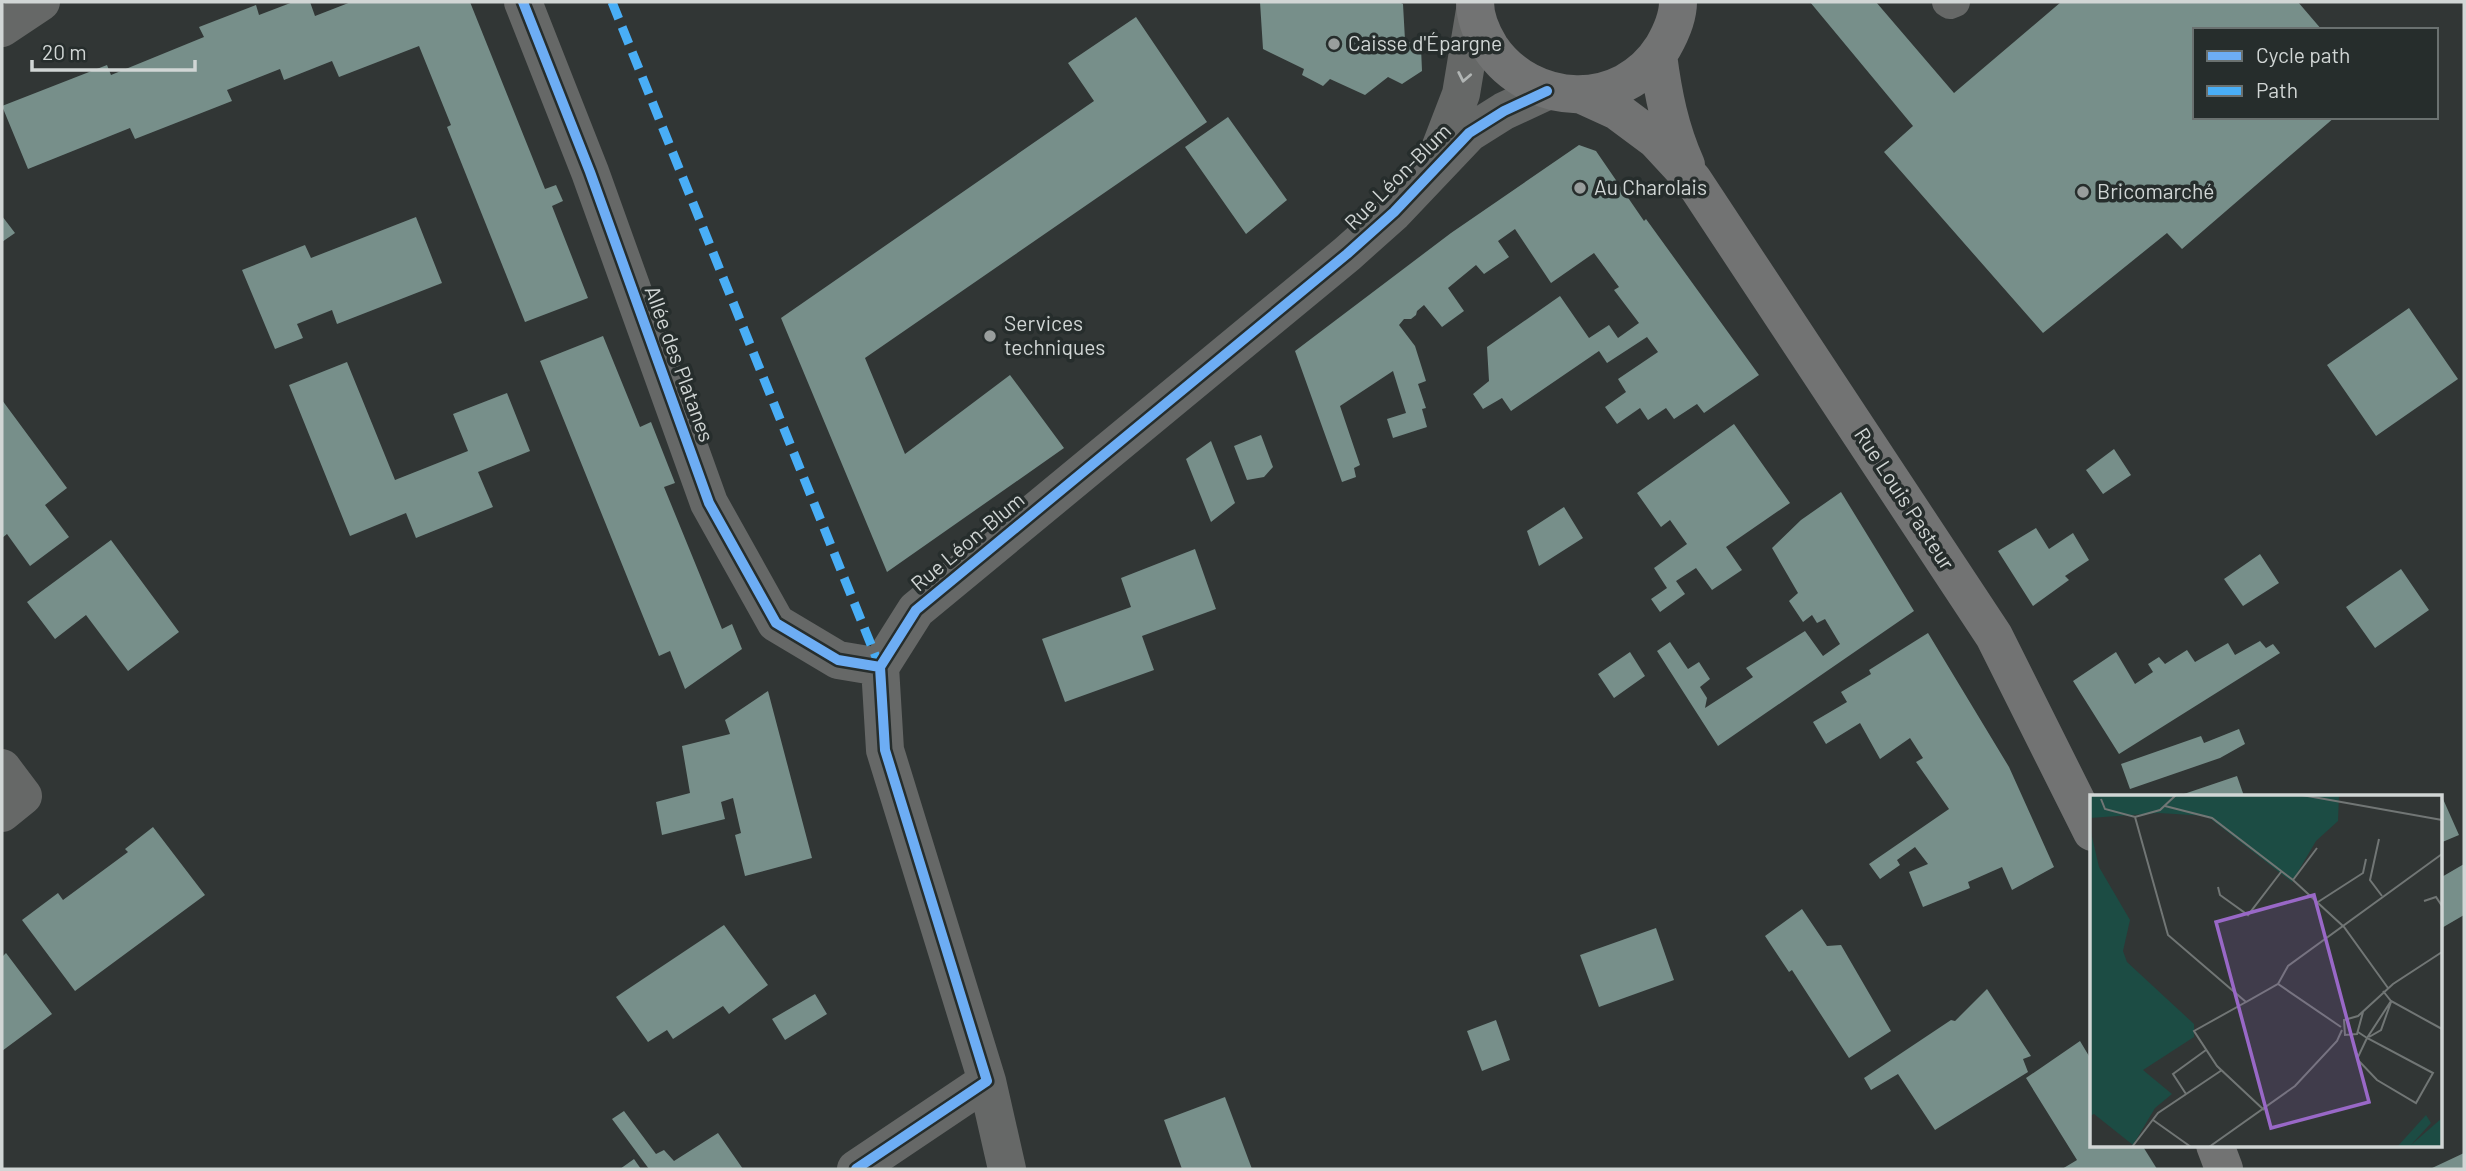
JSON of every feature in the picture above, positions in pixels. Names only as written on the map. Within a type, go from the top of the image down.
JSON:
[{"type":"main road","points":[[1565,93],[1604,91],[1624,83],[1642,71],[1658,55],[1671,34],[1678,2]]},
{"type":"main road","name":"Rue Louis Pasteur","points":[[1475,6],[1483,37],[1499,61],[1521,79],[1618,111],[1656,140],[1692,180],[1994,636],[2090,830]]},
{"type":"main road","name":"Rue Louis Pasteur","points":[[1658,55],[1673,136],[1692,180]]},
{"type":"main road","points":[[2214,1146],[2224,1169]]},
{"type":"street","points":[[2,28],[41,2]]},
{"type":"street","name":"Allée des Platanes","points":[[523,2],[590,172],[709,503],[776,623],[838,660],[880,667]]},
{"type":"street","name":"Rue Léon-Blum","points":[[1432,171],[1461,94],[1475,6]]},
{"type":"street","name":"Rue Léon-Blum","points":[[880,667],[916,610],[1347,254],[1394,212],[1469,133],[1504,111],[1565,93]]},
{"type":"street","points":[[880,667],[885,751],[987,1081],[1007,1169]]},
{"type":"street","points":[[2,768],[23,796],[2,813]]},
{"type":"street","points":[[856,1169],[987,1081]]},
{"type":"lane","points":[[1947,2],[1955,2]]},
{"type":"building","points":[[293,2],[310,2],[315,16],[351,2],[470,2],[545,189],[556,185],[563,201],[552,206],[588,298],[525,322],[447,127],[451,125],[419,46],[339,77],[332,61],[284,80],[280,69],[227,90],[232,101],[135,139],[130,128],[28,169],[2,106],[107,65],[111,75],[204,37],[199,27],[256,5],[259,15]]},
{"type":"building","name":"Caisse d'Épargne","points":[[1260,2],[1399,2],[1403,4],[1405,40],[1421,47],[1422,71],[1402,84],[1388,77],[1365,95],[1330,79],[1323,86],[1302,75],[1304,69],[1263,49]]},
{"type":"building","name":"Bricomarché","points":[[1810,2],[1876,2],[1954,93],[2061,2],[2298,2],[2320,28],[2193,28],[2193,119],[2333,119],[2182,249],[2167,233],[2043,333],[1884,152],[1913,126]]},
{"type":"building","points":[[1136,17],[1207,122],[865,358],[905,454],[1010,375],[1064,448],[887,572],[781,318],[1094,101],[1068,63]]},
{"type":"building","points":[[1228,117],[1287,200],[1246,234],[1185,147]]},
{"type":"building","points":[[1579,145],[1596,151],[1644,221],[1646,219],[1759,375],[1704,413],[1697,404],[1674,419],[1666,408],[1648,420],[1640,408],[1617,424],[1605,407],[1626,392],[1618,379],[1658,352],[1647,337],[1607,363],[1599,351],[1511,411],[1502,398],[1483,409],[1473,394],[1489,381],[1487,347],[1560,296],[1589,338],[1609,325],[1618,338],[1639,323],[1614,290],[1619,287],[1594,253],[1551,283],[1515,229],[1498,241],[1509,257],[1484,274],[1476,265],[1448,288],[1464,311],[1442,327],[1424,305],[1411,319],[1404,319],[1399,325],[1415,346],[1426,381],[1418,384],[1426,408],[1422,409],[1427,427],[1393,438],[1387,419],[1406,413],[1393,371],[1340,406],[1360,465],[1354,468],[1356,477],[1342,482],[1295,351],[1451,233]]},
{"type":"building","points":[[2,216],[15,233],[2,242]]},
{"type":"building","points":[[416,217],[442,283],[337,324],[332,310],[297,324],[303,338],[275,349],[242,270],[305,245],[311,258]]},
{"type":"building","points":[[2409,308],[2458,379],[2376,436],[2327,365]]},
{"type":"building","points":[[603,336],[640,427],[651,422],[675,483],[664,487],[722,629],[732,624],[742,649],[685,689],[670,651],[659,656],[540,361]]},
{"type":"building","points":[[347,362],[395,480],[468,451],[453,414],[507,393],[530,451],[478,472],[493,507],[416,538],[406,513],[350,536],[289,385]]},
{"type":"building","points":[[2,400],[67,488],[45,505],[69,537],[30,566],[7,534],[2,538]]},
{"type":"building","points":[[1734,424],[1790,503],[1726,547],[1742,570],[1712,590],[1696,568],[1676,581],[1685,594],[1660,612],[1651,599],[1667,588],[1654,568],[1687,544],[1670,520],[1661,527],[1637,493]]},
{"type":"building","points":[[1261,435],[1273,467],[1264,477],[1247,480],[1234,446]]},
{"type":"building","points":[[1211,441],[1235,503],[1211,522],[1186,459]]},
{"type":"building","points":[[2114,449],[2131,475],[2103,494],[2086,470]]},
{"type":"building","points":[[1841,492],[1914,611],[1718,746],[1657,651],[1670,642],[1688,669],[1699,662],[1710,679],[1700,687],[1707,698],[1705,708],[1753,677],[1746,668],[1805,631],[1823,656],[1840,644],[1825,619],[1817,623],[1812,615],[1803,622],[1789,601],[1798,593],[1772,548],[1801,520]]},
{"type":"building","points":[[1564,507],[1583,538],[1539,566],[1527,531]]},
{"type":"building","points":[[2036,528],[2049,549],[2073,533],[2089,560],[2065,576],[2069,580],[2033,606],[1998,551]]},
{"type":"building","points":[[111,540],[179,632],[128,671],[86,615],[55,639],[27,602]]},
{"type":"building","points":[[1195,549],[1216,609],[1142,636],[1154,670],[1065,702],[1042,639],[1131,607],[1121,578]]},
{"type":"building","points":[[2260,554],[2279,583],[2243,606],[2224,579]]},
{"type":"building","points":[[2401,569],[2429,610],[2375,648],[2346,607]]},
{"type":"building","points":[[1928,633],[2009,767],[2054,867],[2012,890],[2002,867],[1968,882],[1970,888],[1923,907],[1909,872],[1928,864],[1915,847],[1897,860],[1900,865],[1880,879],[1869,864],[1949,809],[1916,762],[1923,758],[1910,738],[1880,759],[1860,723],[1826,744],[1813,722],[1847,702],[1841,692],[1871,674],[1869,670]]},
{"type":"building","points":[[2260,641],[2266,648],[2273,644],[2280,653],[2119,754],[2073,681],[2116,652],[2135,684],[2153,672],[2148,664],[2159,657],[2165,664],[2187,650],[2195,662],[2228,643],[2235,655]]},
{"type":"building","points":[[1630,652],[1645,676],[1614,698],[1598,674]]},
{"type":"building","points":[[768,691],[812,858],[745,876],[735,835],[741,833],[733,798],[721,802],[725,819],[662,835],[656,802],[690,793],[682,746],[730,734],[725,720]]},
{"type":"building","points":[[2239,729],[2245,744],[2220,758],[2130,789],[2121,764],[2201,736],[2204,743]]},
{"type":"building","points":[[2237,776],[2244,795],[2181,795]]},
{"type":"building","points":[[2442,800],[2459,835],[2442,842]]},
{"type":"building","points":[[153,827],[205,895],[75,991],[22,920],[58,893],[63,900],[128,852],[125,849]]},
{"type":"building","points":[[2464,864],[2464,915],[2442,928],[2442,877]]},
{"type":"building","points":[[1802,909],[1827,946],[1841,945],[1891,1031],[1849,1058],[1792,970],[1789,972],[1765,936]]},
{"type":"building","points":[[724,925],[768,985],[729,1014],[723,1006],[673,1039],[667,1030],[648,1042],[616,997]]},
{"type":"building","points":[[1656,928],[1674,980],[1599,1007],[1580,955]]},
{"type":"building","points":[[6,953],[52,1014],[2,1051],[2,957]]},
{"type":"building","points":[[1987,989],[2031,1056],[2023,1059],[2028,1072],[1935,1130],[1898,1074],[1871,1090],[1864,1078],[1951,1020],[1955,1021]]},
{"type":"building","points":[[815,994],[827,1014],[785,1040],[772,1019]]},
{"type":"building","points":[[1496,1020],[1510,1060],[1482,1071],[1467,1031]]},
{"type":"building","points":[[2080,1041],[2090,1058],[2090,1146],[2143,1146],[2157,1169],[2062,1169],[2077,1160],[2026,1078]]},
{"type":"building","points":[[1225,1097],[1252,1169],[1182,1169],[1164,1120]]},
{"type":"building","points":[[624,1111],[656,1154],[664,1150],[674,1161],[718,1133],[743,1169],[649,1169],[612,1119]]},
{"type":"building","points":[[2464,1153],[2464,1169],[2430,1169]]},
{"type":"building","points":[[634,1159],[641,1169],[620,1169]]},
{"type":"marked path","points":[[612,2],[880,667]]},
{"type":"cycle path","points":[[523,2],[590,172],[709,503],[776,623],[838,660],[880,667]]},
{"type":"cycle path","points":[[856,1169],[987,1081],[885,750],[880,667],[916,610],[1347,254],[1394,212],[1469,133],[1504,111],[1547,91]]},
{"type":"place","name":"Caisse d'Épargne","points":[[1334,44]]},
{"type":"place","name":"Au Charolais","points":[[1580,188]]},
{"type":"place","name":"Bricomarché","points":[[2083,192]]},
{"type":"place","name":"Services techniques","points":[[990,336]]}]
